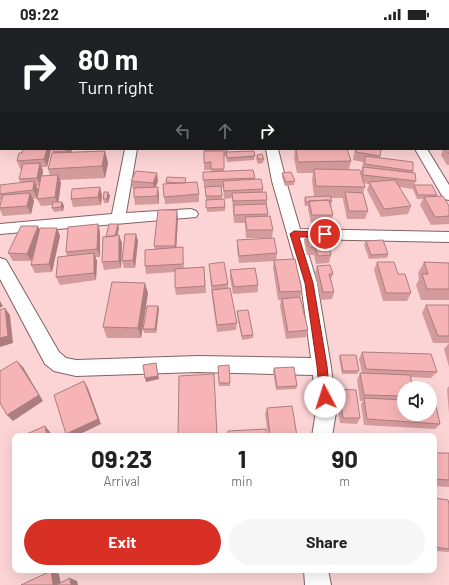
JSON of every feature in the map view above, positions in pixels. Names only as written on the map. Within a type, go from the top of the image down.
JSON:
[{"type":"street","points":[[118,218],[131,150]]},
{"type":"street","points":[[272,150],[274,164],[309,283],[322,366],[326,412],[322,433]]},
{"type":"street","points":[[422,150],[449,196]]},
{"type":"street","points":[[0,229],[118,218],[191,214]]},
{"type":"street","points":[[294,234],[449,237]]},
{"type":"street","points":[[0,264],[52,358],[61,365],[76,368],[198,364],[322,366]]},
{"type":"street","points":[[316,573],[318,585]]},
{"type":"building","points":[[23,150],[47,150],[44,159],[17,161],[19,153],[22,153]]},
{"type":"building","points":[[53,150],[68,150],[67,151],[53,152]]},
{"type":"building","points":[[296,150],[347,150],[351,161],[298,162]]},
{"type":"building","points":[[356,150],[381,150],[380,156],[356,152]]},
{"type":"building","points":[[105,151],[102,166],[48,169],[52,153]]},
{"type":"building","points":[[204,151],[224,151],[224,169],[211,169],[211,162],[204,163]]},
{"type":"building","points":[[254,151],[255,156],[227,158],[226,152]]},
{"type":"building","points":[[262,154],[264,159],[258,159],[257,155]]},
{"type":"building","points":[[365,156],[413,162],[413,171],[365,164]]},
{"type":"building","points":[[40,163],[37,178],[19,179],[23,164]]},
{"type":"building","points":[[363,167],[415,173],[416,181],[363,175]]},
{"type":"building","points":[[314,169],[360,170],[365,187],[316,186]]},
{"type":"building","points":[[253,170],[255,178],[203,180],[203,172]]},
{"type":"building","points":[[136,171],[157,173],[153,183],[131,181]]},
{"type":"building","points":[[291,172],[295,181],[286,182],[282,173]]},
{"type":"building","points":[[58,175],[55,197],[37,199],[41,176]]},
{"type":"building","points":[[167,177],[186,178],[185,183],[180,183],[166,182]]},
{"type":"building","points":[[261,179],[263,189],[224,191],[223,181]]},
{"type":"building","points":[[395,180],[411,206],[384,209],[369,182]]},
{"type":"building","points":[[34,181],[33,190],[0,194],[0,185]]},
{"type":"building","points":[[197,182],[199,194],[164,197],[163,184]]},
{"type":"building","points":[[414,185],[432,185],[437,195],[418,195]]},
{"type":"building","points":[[221,186],[222,196],[206,196],[205,187]]},
{"type":"building","points":[[100,187],[98,197],[71,199],[72,189]]},
{"type":"building","points":[[158,187],[157,196],[134,197],[134,188]]},
{"type":"building","points":[[104,192],[108,192],[107,199],[103,199]]},
{"type":"building","points":[[266,192],[267,200],[233,201],[232,193]]},
{"type":"building","points":[[345,192],[363,193],[368,211],[349,211]]},
{"type":"building","points":[[30,193],[27,206],[0,208],[3,195]]},
{"type":"building","points":[[330,196],[332,201],[306,202],[305,197]]},
{"type":"building","points":[[443,196],[449,206],[449,216],[435,217],[424,197]]},
{"type":"building","points":[[224,199],[225,207],[206,208],[206,200]]},
{"type":"building","points":[[329,200],[333,215],[312,215],[309,201]]},
{"type":"building","points":[[53,202],[62,202],[61,207],[52,208]]},
{"type":"building","points":[[266,204],[268,214],[234,215],[234,205]]},
{"type":"building","points":[[158,210],[177,210],[175,246],[154,246]]},
{"type":"building","points":[[270,216],[273,230],[247,230],[245,217]]},
{"type":"building","points":[[98,224],[97,249],[66,252],[68,227]]},
{"type":"building","points":[[109,224],[118,224],[115,236],[106,237]]},
{"type":"building","points":[[21,226],[38,226],[27,254],[8,253]]},
{"type":"building","points":[[40,228],[57,228],[49,264],[31,265]]},
{"type":"building","points":[[125,234],[136,234],[133,260],[122,261]]},
{"type":"building","points":[[326,234],[331,255],[318,256],[315,247],[309,247],[306,235]]},
{"type":"building","points":[[119,235],[119,261],[102,262],[103,237]]},
{"type":"building","points":[[274,238],[277,253],[239,256],[237,240]]},
{"type":"building","points":[[383,240],[388,254],[371,255],[366,241]]},
{"type":"building","points":[[183,247],[183,264],[145,266],[145,250]]},
{"type":"building","points":[[94,253],[94,273],[56,277],[58,257]]},
{"type":"building","points":[[295,259],[302,291],[280,292],[274,260]]},
{"type":"building","points":[[224,262],[228,284],[212,286],[209,264]]},
{"type":"building","points":[[377,262],[394,262],[398,274],[405,274],[411,293],[386,293]]},
{"type":"building","points":[[424,262],[449,263],[449,289],[427,289],[422,274],[428,274]]},
{"type":"building","points":[[330,265],[333,274],[329,274],[334,292],[323,292],[317,266]]},
{"type":"building","points":[[204,267],[205,286],[175,288],[175,269]]},
{"type":"building","points":[[255,268],[258,285],[234,287],[230,270]]},
{"type":"building","points":[[112,282],[145,283],[138,328],[103,327]]},
{"type":"building","points":[[230,288],[237,323],[217,325],[212,290]]},
{"type":"building","points":[[300,297],[308,330],[288,332],[282,299]]},
{"type":"building","points":[[426,305],[449,305],[449,336],[438,336]]},
{"type":"building","points":[[147,306],[158,306],[155,329],[143,329]]},
{"type":"building","points":[[5,308],[8,336],[0,338],[0,310]]},
{"type":"building","points":[[248,310],[253,335],[242,336],[237,311]]},
{"type":"building","points":[[362,352],[431,354],[437,372],[366,369]]},
{"type":"building","points":[[340,355],[356,355],[359,371],[343,371]]},
{"type":"building","points":[[17,361],[39,395],[7,415],[0,403],[0,371]]},
{"type":"building","points":[[156,363],[158,376],[145,378],[143,365]]},
{"type":"building","points":[[229,365],[230,383],[219,383],[218,366]]},
{"type":"building","points":[[294,367],[297,386],[277,387],[274,368]]},
{"type":"building","points":[[360,373],[410,375],[411,381],[397,381],[397,396],[364,395]]},
{"type":"building","points":[[214,374],[217,433],[178,433],[179,376]]},
{"type":"building","points":[[84,381],[98,419],[66,433],[54,395]]},
{"type":"building","points":[[339,389],[356,390],[360,418],[343,418]]},
{"type":"building","points":[[364,398],[397,400],[397,421],[437,421],[437,411],[440,424],[367,419]]},
{"type":"building","points":[[292,406],[296,433],[270,433],[267,408]]},
{"type":"building","points":[[45,426],[46,433],[29,433]]},
{"type":"building","points":[[266,429],[266,433],[228,433],[228,431]]},
{"type":"building","points":[[437,453],[449,453],[449,480],[437,479]]},
{"type":"building","points":[[437,498],[448,500],[449,504],[449,549],[437,547]]},
{"type":"building","points":[[47,573],[51,573],[53,585],[21,585]]},
{"type":"building","points":[[70,578],[71,585],[56,585]]},
{"type":"route","points":[[325,234],[294,234],[309,283],[322,366],[325,397]]}]
